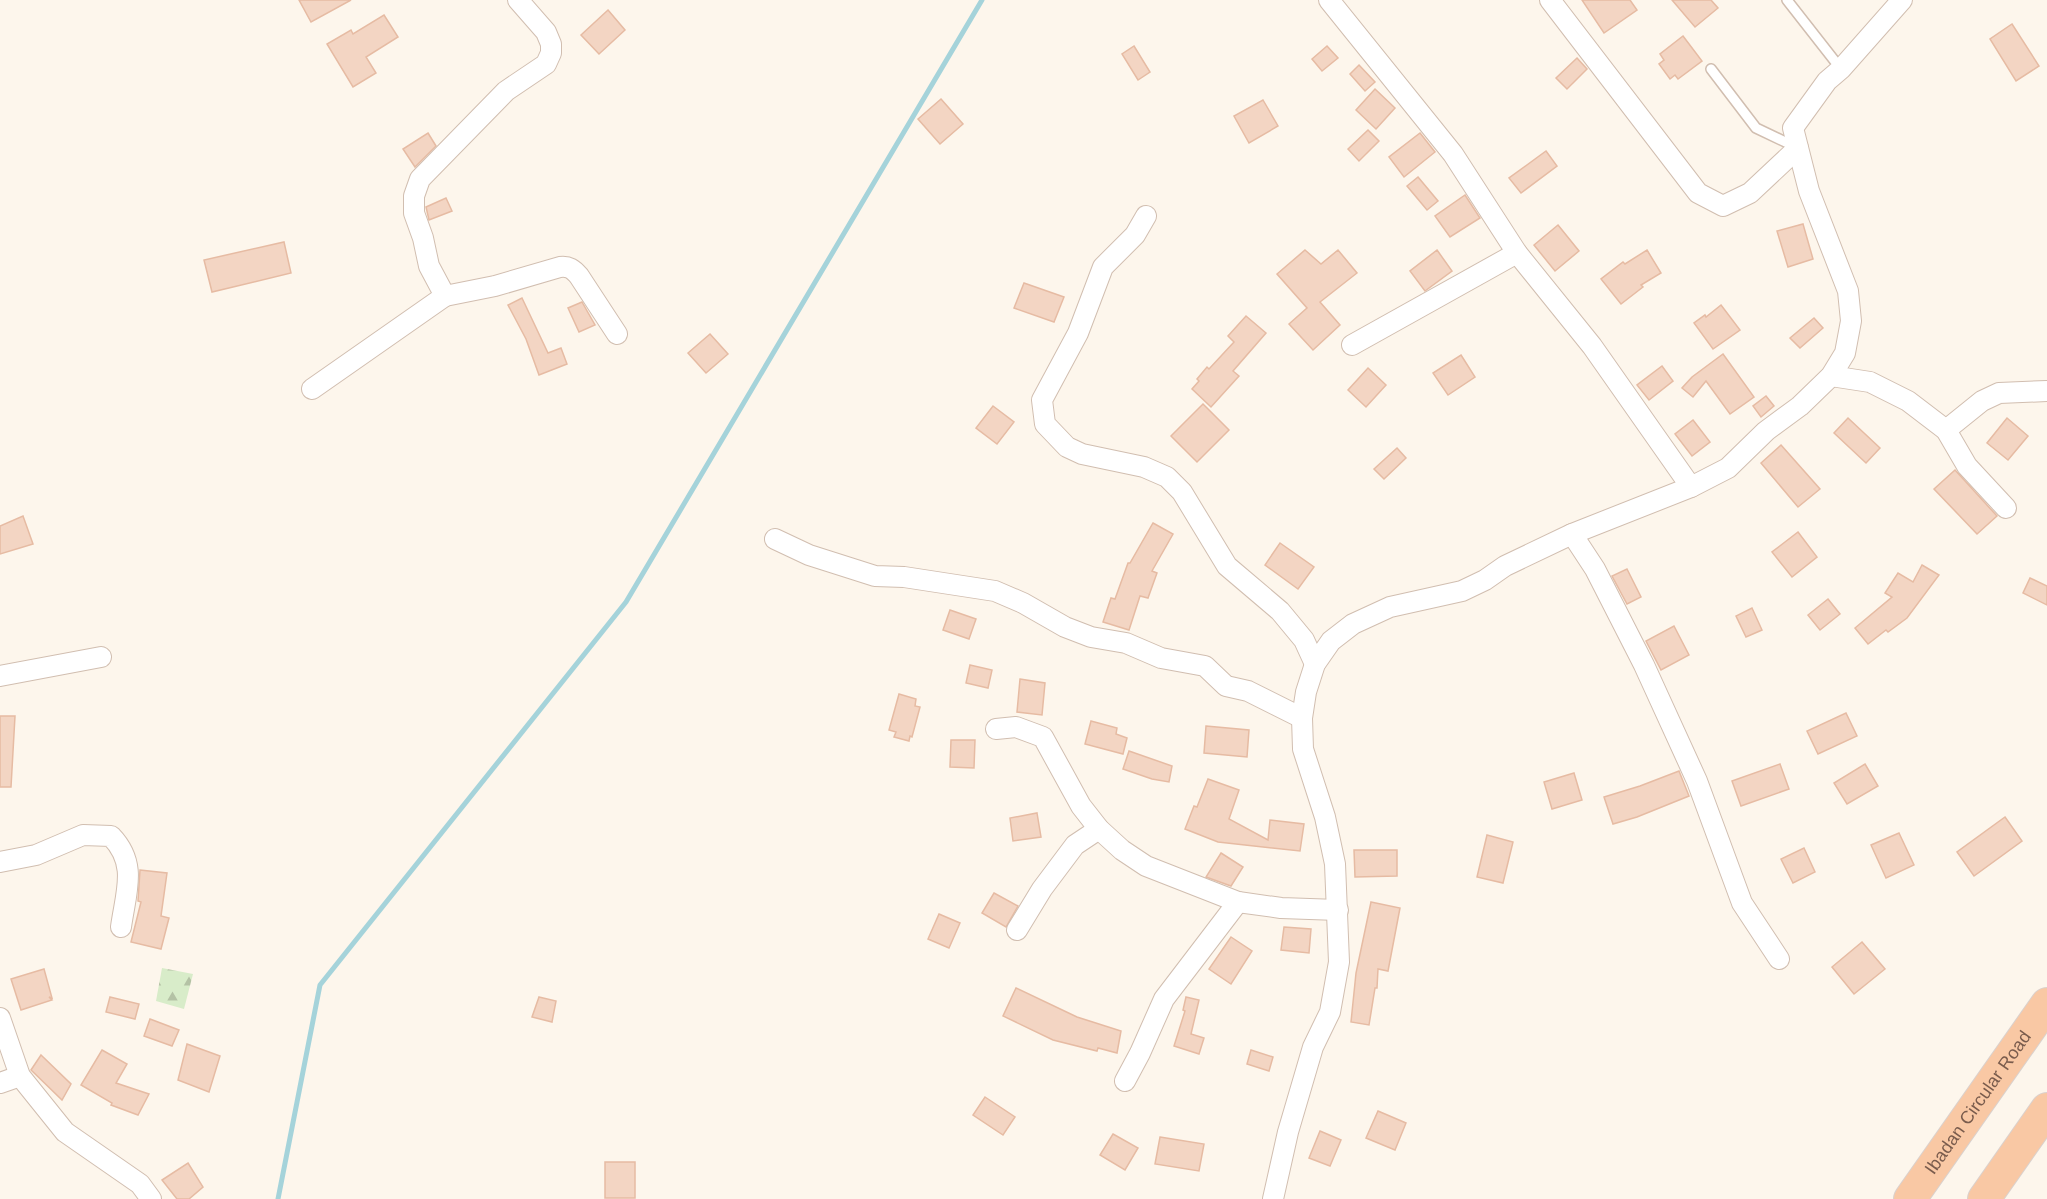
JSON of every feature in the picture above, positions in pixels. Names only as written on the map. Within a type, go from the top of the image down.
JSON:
[{"type":"highway","name":"Ibadan Circular Road","points":[[1910,1199],[2047,1004]]},
{"type":"highway","points":[[1984,1199],[2047,1109]]},
{"type":"street","points":[[445,296],[429,266],[423,238],[414,213],[414,196],[420,179],[506,91],[546,64],[551,53],[546,32],[518,0]]},
{"type":"street","points":[[1329,0],[1453,154],[1517,253],[1592,346],[1690,487]]},
{"type":"street","points":[[1550,0],[1698,193],[1723,206],[1750,193],[1798,148]]},
{"type":"street","points":[[1273,1199],[1288,1132],[1313,1047],[1330,1012],[1339,962],[1335,864],[1325,817],[1304,749],[1302,718],[1306,692],[1315,664],[1331,641],[1353,624],[1390,607],[1462,591],[1485,580],[1505,566],[1572,534],[1690,487],[1728,468],[1831,376],[1845,353],[1851,321],[1848,291],[1809,191],[1793,128],[1827,81],[1841,69],[1902,0]]},
{"type":"street","points":[[1146,216],[1135,235],[1103,267],[1078,333],[1041,399],[1045,424],[1067,447],[1082,454],[1144,467],[1167,477],[1182,492],[1227,566],[1280,611],[1304,640],[1315,664]]},
{"type":"street","points":[[1352,345],[1517,253]]},
{"type":"street","points":[[312,389],[445,296],[495,286],[560,267],[567,266],[579,276],[617,334]]},
{"type":"street","points":[[1831,376],[1870,382],[1908,401],[1946,430],[1967,466],[2006,508]]},
{"type":"street","points":[[1946,430],[1982,401],[1999,393],[2047,391]]},
{"type":"street","points":[[1572,534],[1595,569],[1644,665],[1697,781],[1742,903],[1779,958]]},
{"type":"street","points":[[775,539],[809,555],[875,576],[914,578],[995,591],[1023,603],[1065,627],[1091,637],[1126,643],[1161,658],[1205,666],[1227,686],[1248,691],[1302,718]]},
{"type":"street","points":[[0,676],[101,657]]},
{"type":"street","points":[[996,729],[1016,727],[1043,737],[1081,806],[1099,829],[1122,850],[1146,866],[1238,902],[1281,908],[1338,910]]},
{"type":"street","points":[[1017,930],[1042,889],[1075,845],[1099,829]]},
{"type":"street","points":[[0,862],[36,855],[83,835],[111,836],[122,848],[129,870],[122,927]]},
{"type":"street","points":[[1125,1081],[1164,999],[1238,902]]},
{"type":"street","points":[[0,1018],[20,1076],[65,1132],[140,1184],[151,1199]]},
{"type":"street","points":[[0,1083],[20,1076]]},
{"type":"lane","points":[[1787,0],[1841,69]]},
{"type":"lane","points":[[1711,69],[1756,128],[1798,148]]},
{"type":"green space","points":[[162,968],[193,974],[184,1009],[156,1001]]},
{"type":"building","points":[[299,0],[351,0],[311,22]]},
{"type":"building","points":[[1582,0],[1630,0],[1637,10],[1604,33]]},
{"type":"building","points":[[1672,0],[1711,0],[1718,8],[1695,27]]},
{"type":"building","points":[[608,10],[625,30],[599,54],[581,35]]},
{"type":"building","points":[[384,15],[398,37],[366,57],[376,73],[353,87],[327,44],[351,30],[353,34]]},
{"type":"building","points":[[2012,24],[2039,66],[2016,81],[1990,39]]},
{"type":"building","points":[[1683,36],[1702,61],[1678,79],[1675,75],[1670,79],[1659,64],[1664,60],[1660,54]]},
{"type":"building","points":[[1134,46],[1150,72],[1138,80],[1122,54]]},
{"type":"building","points":[[1327,46],[1338,58],[1322,71],[1312,59]]},
{"type":"building","points":[[1577,58],[1587,69],[1567,89],[1556,78]]},
{"type":"building","points":[[1359,65],[1375,82],[1365,91],[1350,74]]},
{"type":"building","points":[[1375,89],[1395,108],[1376,129],[1356,110]]},
{"type":"building","points":[[941,99],[963,124],[940,144],[918,119]]},
{"type":"building","points":[[1263,100],[1278,126],[1249,143],[1234,116]]},
{"type":"building","points":[[1368,130],[1379,141],[1359,161],[1348,149]]},
{"type":"building","points":[[428,133],[436,146],[415,167],[403,149]]},
{"type":"building","points":[[1420,133],[1435,152],[1404,177],[1389,157]]},
{"type":"building","points":[[1546,151],[1557,166],[1521,193],[1509,178]]},
{"type":"building","points":[[1418,177],[1438,201],[1427,210],[1407,186]]},
{"type":"building","points":[[1465,195],[1480,218],[1450,237],[1435,216]]},
{"type":"building","points":[[446,198],[452,211],[429,220],[426,207]]},
{"type":"building","points":[[1803,224],[1813,259],[1788,267],[1777,231]]},
{"type":"building","points":[[1558,225],[1579,251],[1555,271],[1534,245]]},
{"type":"building","points":[[284,242],[291,273],[212,292],[204,260]]},
{"type":"building","points":[[1305,250],[1321,264],[1338,250],[1357,273],[1320,302],[1340,325],[1313,350],[1289,324],[1307,308],[1277,274]]},
{"type":"building","points":[[1437,250],[1452,271],[1425,291],[1410,271]]},
{"type":"building","points":[[1647,250],[1661,273],[1641,285],[1643,287],[1621,304],[1601,279],[1623,262],[1625,264]]},
{"type":"building","points":[[1024,283],[1064,297],[1054,322],[1014,308]]},
{"type":"building","points":[[522,298],[548,353],[561,348],[567,364],[539,375],[526,339],[508,305]]},
{"type":"building","points":[[582,302],[595,325],[579,332],[568,308]]},
{"type":"building","points":[[1721,305],[1740,330],[1713,349],[1694,323]]},
{"type":"building","points":[[1246,316],[1266,333],[1233,371],[1239,376],[1211,407],[1192,389],[1207,367],[1209,369],[1234,342],[1228,336]]},
{"type":"building","points":[[1814,318],[1823,328],[1800,348],[1790,338]]},
{"type":"building","points":[[710,334],[728,354],[706,373],[688,353]]},
{"type":"building","points":[[1723,354],[1754,397],[1730,414],[1706,381],[1693,397],[1682,388],[1692,377]]},
{"type":"building","points":[[1461,355],[1475,377],[1448,395],[1433,373]]},
{"type":"building","points":[[1662,366],[1673,381],[1649,400],[1637,385]]},
{"type":"building","points":[[1368,368],[1386,385],[1366,407],[1348,390]]},
{"type":"building","points":[[1766,396],[1774,406],[1761,417],[1753,406]]},
{"type":"building","points":[[1203,404],[1229,430],[1197,462],[1171,436]]},
{"type":"building","points":[[993,406],[1014,422],[997,444],[976,428]]},
{"type":"building","points":[[1848,418],[1880,448],[1866,463],[1834,433]]},
{"type":"building","points":[[2007,418],[2028,436],[2008,460],[1987,443]]},
{"type":"building","points":[[1693,420],[1710,442],[1692,456],[1675,434]]},
{"type":"building","points":[[1781,445],[1820,489],[1798,507],[1761,463]]},
{"type":"building","points":[[1397,448],[1406,458],[1384,479],[1374,469]]},
{"type":"building","points":[[1955,470],[1997,516],[1977,534],[1934,489]]},
{"type":"building","points":[[23,516],[33,544],[0,554],[0,526]]},
{"type":"building","points":[[1153,523],[1173,534],[1152,571],[1157,573],[1148,598],[1140,596],[1129,630],[1103,622],[1111,598],[1115,599],[1128,563]]},
{"type":"building","points":[[1798,532],[1817,557],[1792,577],[1772,552]]},
{"type":"building","points":[[1280,543],[1314,567],[1298,589],[1265,565]]},
{"type":"building","points":[[1922,565],[1939,575],[1907,618],[1868,644],[1855,628],[1892,597],[1885,593],[1898,573],[1913,582]]},
{"type":"building","points":[[1627,569],[1641,597],[1627,604],[1612,576]]},
{"type":"building","points":[[2030,578],[2047,586],[2047,605],[2023,593]]},
{"type":"building","points":[[1828,599],[1840,614],[1820,630],[1808,615]]},
{"type":"building","points":[[1752,608],[1762,630],[1746,637],[1736,616]]},
{"type":"building","points":[[950,610],[976,619],[969,639],[943,630]]},
{"type":"building","points":[[1674,626],[1689,655],[1661,670],[1646,641]]},
{"type":"building","points":[[970,665],[992,670],[988,688],[966,683]]},
{"type":"building","points":[[1020,679],[1045,683],[1042,715],[1017,712]]},
{"type":"building","points":[[899,694],[916,699],[915,706],[920,707],[909,741],[894,737],[896,732],[889,730]]},
{"type":"building","points":[[1846,713],[1857,736],[1818,754],[1807,731]]},
{"type":"building","points":[[0,716],[15,716],[11,787],[0,787]]},
{"type":"building","points":[[1091,721],[1117,728],[1116,734],[1127,738],[1123,754],[1085,744]]},
{"type":"building","points":[[1206,726],[1249,730],[1247,757],[1204,753]]},
{"type":"building","points":[[951,740],[975,740],[974,768],[950,767]]},
{"type":"building","points":[[1129,751],[1172,766],[1169,782],[1123,769]]},
{"type":"building","points":[[1780,764],[1789,789],[1741,806],[1732,781]]},
{"type":"building","points":[[1865,764],[1878,786],[1847,804],[1834,783]]},
{"type":"building","points":[[1679,771],[1689,796],[1613,824],[1604,797]]},
{"type":"building","points":[[1574,773],[1582,800],[1552,809],[1544,782]]},
{"type":"building","points":[[1208,779],[1239,790],[1229,819],[1268,840],[1270,820],[1304,824],[1300,851],[1218,842],[1185,829]]},
{"type":"building","points":[[1037,813],[1041,837],[1013,841],[1010,818]]},
{"type":"building","points":[[2005,817],[2022,841],[1974,876],[1957,852]]},
{"type":"building","points":[[1899,833],[1914,865],[1886,878],[1871,845]]},
{"type":"building","points":[[1487,835],[1513,842],[1503,883],[1477,877]]},
{"type":"building","points":[[1804,848],[1815,872],[1793,883],[1781,859]]},
{"type":"building","points":[[1354,850],[1397,850],[1397,876],[1355,877]]},
{"type":"building","points":[[1221,853],[1243,867],[1231,886],[1206,877]]},
{"type":"building","points":[[140,870],[167,873],[161,916],[169,918],[161,949],[131,942],[141,902],[138,901]]},
{"type":"building","points":[[994,893],[1018,906],[1006,927],[982,913]]},
{"type":"building","points":[[1371,902],[1400,908],[1388,971],[1378,969],[1377,988],[1375,988],[1369,1025],[1351,1022],[1356,973]]},
{"type":"building","points":[[939,914],[960,923],[949,948],[928,939]]},
{"type":"building","points":[[1284,927],[1311,929],[1309,953],[1281,950]]},
{"type":"building","points":[[1231,937],[1252,951],[1231,984],[1209,969]]},
{"type":"building","points":[[1862,942],[1885,969],[1854,994],[1832,967]]},
{"type":"building","points":[[44,969],[52,998],[49,997],[52,1000],[21,1010],[11,979]]},
{"type":"building","points":[[1016,988],[1077,1017],[1121,1031],[1117,1053],[1098,1048],[1097,1051],[1053,1040],[1003,1016]]},
{"type":"building","points":[[110,997],[139,1004],[135,1019],[106,1012]]},
{"type":"building","points":[[539,997],[556,1001],[552,1022],[532,1017]]},
{"type":"building","points":[[1186,997],[1199,1000],[1191,1034],[1204,1038],[1199,1054],[1174,1046],[1185,1011],[1183,1010]]},
{"type":"building","points":[[150,1019],[179,1030],[172,1046],[144,1036]]},
{"type":"building","points":[[187,1044],[220,1056],[209,1092],[178,1080]]},
{"type":"building","points":[[102,1050],[127,1064],[116,1083],[149,1094],[138,1115],[111,1105],[112,1103],[81,1085]]},
{"type":"building","points":[[1251,1050],[1273,1057],[1269,1071],[1247,1064]]},
{"type":"building","points":[[41,1055],[71,1084],[62,1100],[31,1070]]},
{"type":"building","points":[[985,1097],[1015,1117],[1003,1135],[973,1115]]},
{"type":"building","points":[[1378,1111],[1406,1123],[1395,1150],[1366,1138]]},
{"type":"building","points":[[1320,1131],[1341,1140],[1330,1166],[1309,1158]]},
{"type":"building","points":[[1113,1134],[1138,1148],[1125,1170],[1100,1155]]},
{"type":"building","points":[[1160,1137],[1204,1144],[1199,1171],[1155,1164]]},
{"type":"building","points":[[605,1162],[635,1162],[635,1198],[605,1198]]},
{"type":"building","points":[[188,1163],[203,1187],[189,1199],[177,1199],[162,1180]]},
{"type":"waterway","points":[[278,1199],[320,985],[626,602],[982,0]]}]
